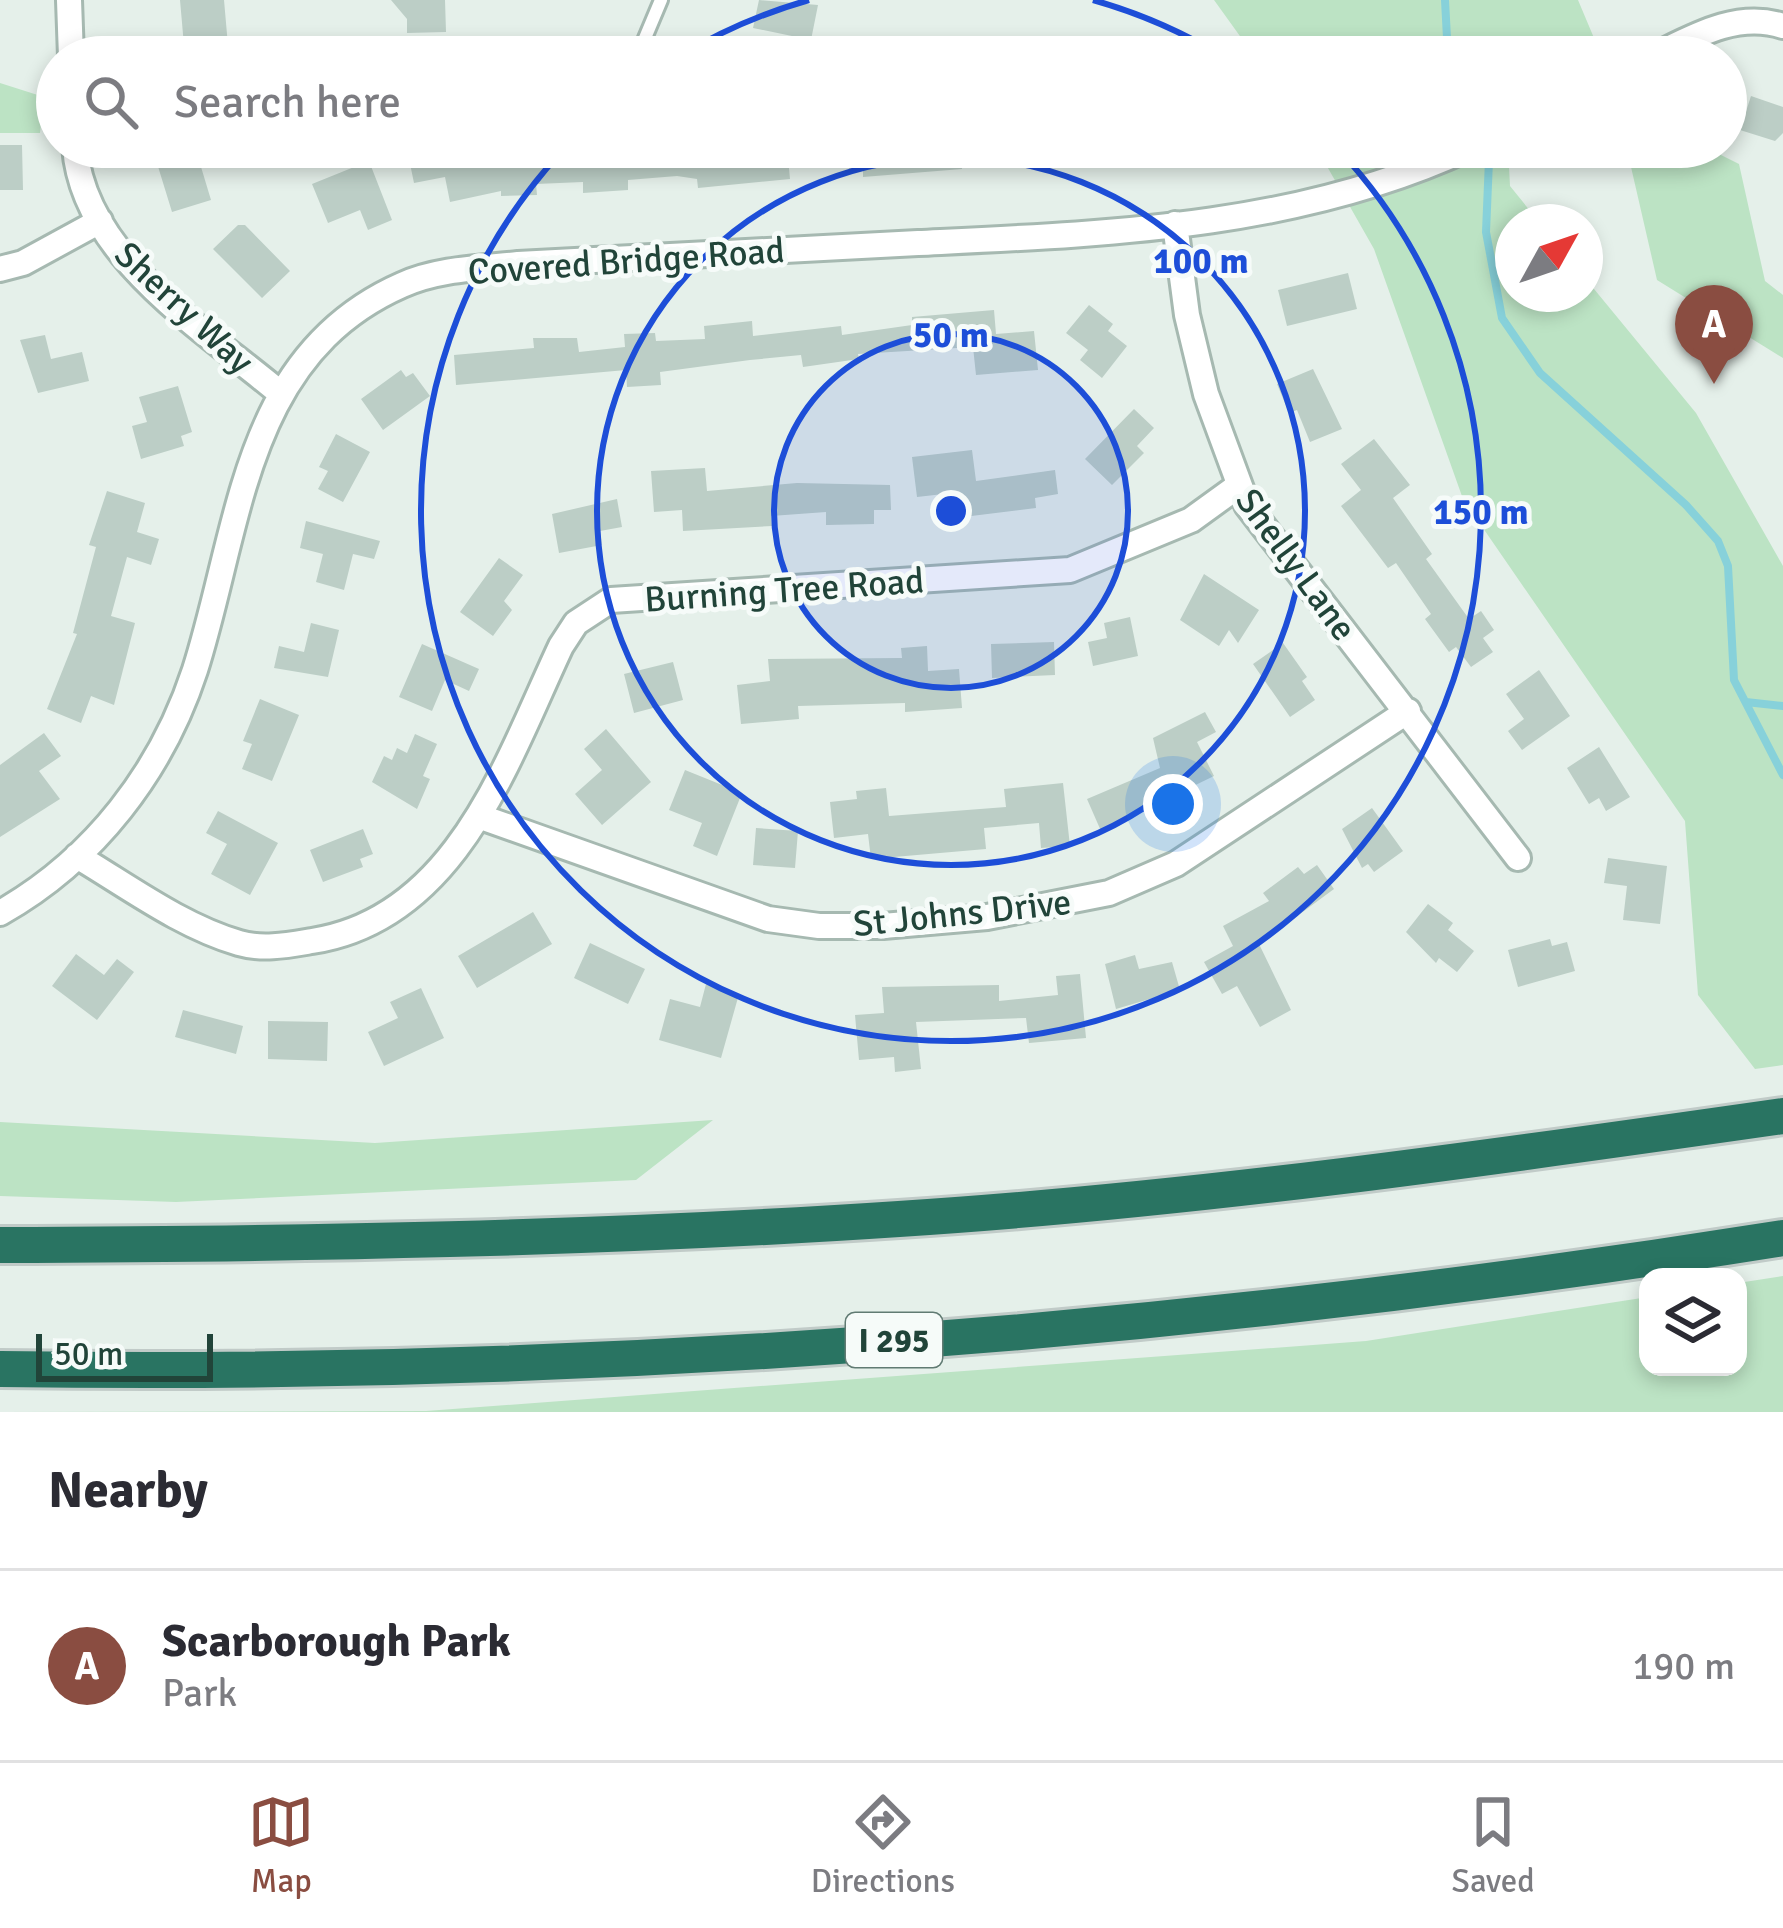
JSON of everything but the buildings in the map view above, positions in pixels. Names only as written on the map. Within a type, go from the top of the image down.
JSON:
[{"type":"highway","points":[[0,1245],[252,1244],[899,1219],[1387,1173],[1783,1116]]},
{"type":"highway","name":"I 295","points":[[0,1369],[222,1372],[694,1357],[1192,1315],[1592,1269],[1783,1238]]},
{"type":"street","points":[[69,0],[70,36]]},
{"type":"street","points":[[1694,36],[1754,11],[1783,26]]},
{"type":"street","name":"Sherry Way","points":[[79,168],[85,195],[100,221],[142,275],[280,393]]},
{"type":"street","name":"Covered Bridge Road","points":[[0,913],[77,856],[134,796],[158,756],[194,670],[239,488],[280,393],[334,327],[405,283],[443,273],[1175,224],[1332,201],[1417,168]]},
{"type":"street","points":[[0,269],[23,263],[100,221]]},
{"type":"street","name":"Shelly Lane","points":[[1175,224],[1187,315],[1238,486],[1518,858]]},
{"type":"street","name":"Burning Tree Road","points":[[77,856],[192,924],[242,944],[276,947],[333,938],[379,920],[435,874],[481,817],[561,646],[576,623],[610,600],[1070,570],[1191,520],[1238,486]]},
{"type":"street","name":"St Johns Drive","points":[[481,817],[768,919],[841,926],[987,917],[1109,893],[1176,864],[1408,711]]},
{"type":"lane","points":[[646,36],[661,0]]},
{"type":"green space","points":[[1214,0],[1578,0],[1593,36],[1240,36]]},
{"type":"green space","points":[[0,83],[36,94],[36,133],[0,133]]},
{"type":"green space","points":[[1328,168],[1509,168],[1510,186],[1524,204],[1495,204],[1495,312],[1603,312],[1603,300],[1696,413],[1783,566],[1783,1065],[1755,1069],[1698,995],[1685,821],[1463,499],[1374,249]]},
{"type":"green space","points":[[1631,168],[1740,168],[1765,281],[1783,295],[1783,358],[1657,280]]},
{"type":"green space","points":[[713,1120],[636,1180],[176,1202],[0,1196],[0,1122],[375,1143]]},
{"type":"green space","points":[[1783,1276],[1783,1412],[0,1412],[426,1411],[1366,1341],[1639,1298],[1639,1376],[1747,1376],[1747,1282]]},
{"type":"waterway","points":[[1445,0],[1447,36]]},
{"type":"waterway","points":[[1489,168],[1486,232],[1502,318],[1540,373],[1686,505],[1718,541],[1728,566],[1734,680],[1783,775]]},
{"type":"waterway","points":[[1746,702],[1783,706]]},
{"type":"place","name":"Scarborough Park","points":[[1714,384]]}]
